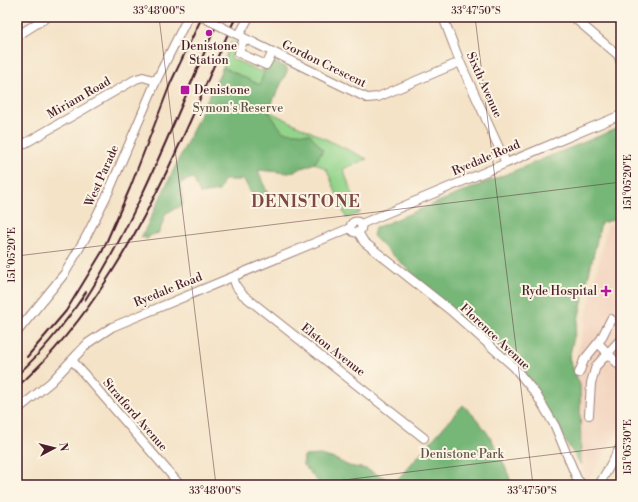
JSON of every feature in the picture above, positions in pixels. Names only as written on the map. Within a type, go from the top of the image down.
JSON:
[{"type":"street","points":[[17,36],[47,17]]},
{"type":"street","name":"West Parade","points":[[17,332],[65,273],[87,235],[109,191],[156,81],[188,17]]},
{"type":"street","name":"Gordon Crescent","points":[[202,17],[367,98],[372,98],[460,62]]},
{"type":"street","points":[[249,17],[239,35],[238,51],[266,65],[273,52]]},
{"type":"street","name":"Sixth Avenue","points":[[443,17],[460,62],[506,163]]},
{"type":"street","points":[[573,17],[618,55],[621,63]]},
{"type":"street","name":"Miriam Road","points":[[17,148],[136,79],[143,77],[156,81]]},
{"type":"street","name":"Ryedale Road","points":[[361,224],[621,115]]},
{"type":"street","points":[[354,221],[361,224],[362,228],[358,232],[352,232],[350,228],[350,225],[354,221]]},
{"type":"street","name":"Ryedale Road","points":[[17,410],[51,382],[88,343],[112,327],[350,228]]},
{"type":"street","name":"Florence Avenue","points":[[358,232],[364,242],[450,310],[514,367],[536,394],[555,426],[577,479],[583,485]]},
{"type":"street","name":"Elston Avenue","points":[[233,276],[236,286],[242,294],[424,438]]},
{"type":"street","points":[[579,372],[584,360],[598,343],[611,319]]},
{"type":"street","points":[[589,415],[591,383],[596,366],[607,352],[620,341]]},
{"type":"street","points":[[598,343],[621,367]]},
{"type":"street","name":"Stratford Avenue","points":[[72,360],[180,485]]},
{"type":"street","points":[[599,485],[621,446]]},
{"type":"shaded area","name":"Ryde Hospital","points":[[621,218],[621,425],[590,478],[586,479],[568,424],[577,356],[607,226]]},
{"type":"green space","name":"Symon's Reserve","points":[[230,41],[237,43],[231,58],[261,72],[268,58],[288,69],[268,111],[367,159],[343,169],[360,213],[346,218],[327,170],[315,163],[308,163],[180,179],[148,239],[145,239],[223,67]]},
{"type":"green space","name":"Symon's Reserve","points":[[268,58],[288,69],[268,111],[283,132],[310,134],[323,150],[315,163],[289,173],[258,170],[269,197],[255,200],[244,180],[224,180],[219,191],[200,194],[193,178],[180,183],[183,205],[166,213],[159,233],[141,238],[223,67],[260,85]]},
{"type":"green space","points":[[621,127],[621,218],[601,223],[569,358],[580,385],[581,465],[519,370],[450,310],[373,236],[375,228]]},
{"type":"green space","name":"Denistone Park","points":[[463,405],[487,432],[503,462],[512,485],[321,485],[303,465],[304,456],[320,455],[335,459],[349,466],[366,469],[387,479],[397,480]]},
{"type":"railway","points":[[27,357],[66,311],[102,252],[130,188],[171,82],[202,17]]},
{"type":"railway","points":[[85,300],[124,232],[141,197],[220,17]]},
{"type":"railway","points":[[17,387],[44,361],[68,333],[91,303],[131,240],[166,173],[236,17]]},
{"type":"railway","points":[[17,375],[54,336],[86,292]]},
{"type":"place","name":"Denistone Station","points":[[209,33]]},
{"type":"place","name":"Denistone","points":[[185,90]]},
{"type":"place","name":"Ryde Hospital","points":[[606,291]]},
{"type":"district","name":"DENISTONE","points":[[306,202]]}]
